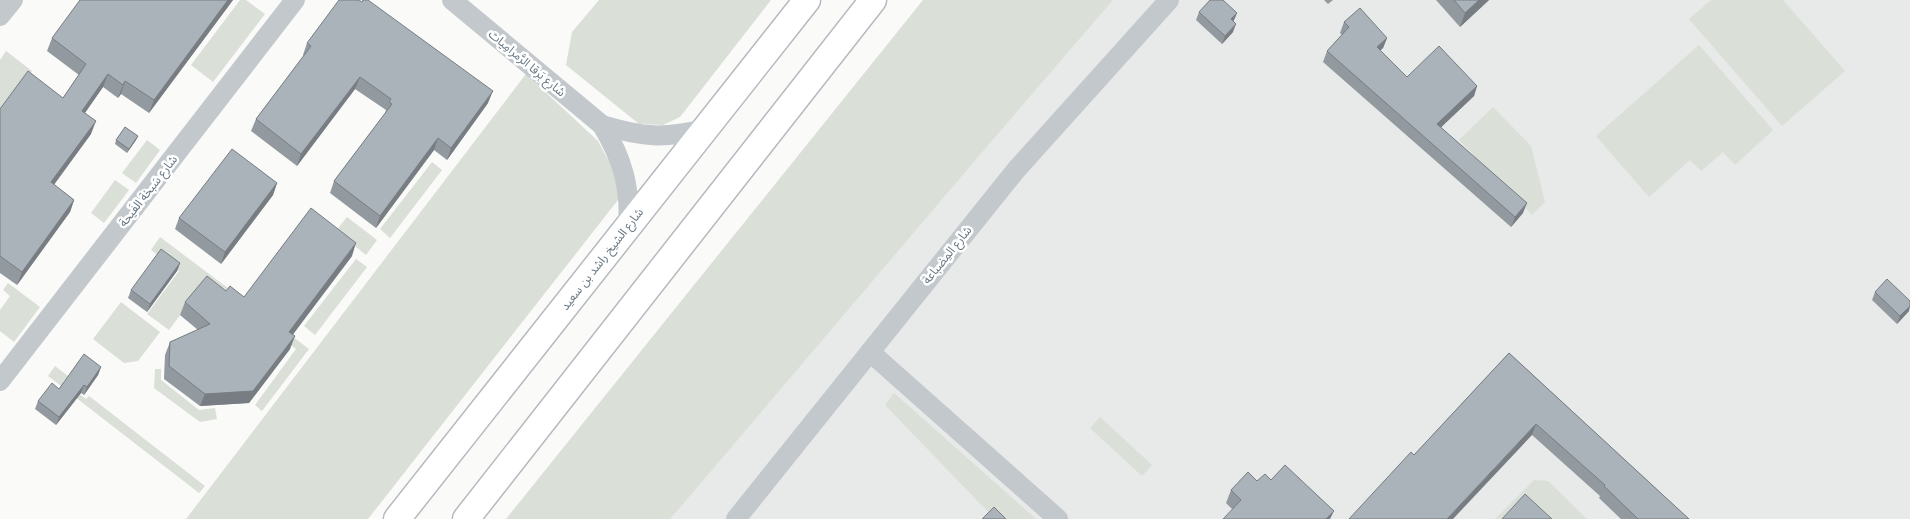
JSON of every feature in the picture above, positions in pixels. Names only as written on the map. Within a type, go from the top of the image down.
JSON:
[{"type":"main road","name":"شارع الشيخ راشد بن سعيد","points":[[397,519],[808,0]]},
{"type":"main road","points":[[466,519],[873,0]]},
{"type":"street","points":[[0,16],[13,0]]},
{"type":"street","name":"شارع سَبخة الفَيحة","points":[[0,381],[295,0]]},
{"type":"street","name":"شارع بَرقا الرَّمرامِيات","points":[[452,0],[602,126],[622,165],[628,185],[628,226]]},
{"type":"street","name":"شارع المِضباعة","points":[[736,519],[1016,170],[1169,0]]},
{"type":"street","name":"شارع بَرقا الرَّمرامِيات","points":[[602,126],[643,136],[664,136],[705,128]]},
{"type":"street","points":[[870,352],[1058,519]]},
{"type":"shaded area","points":[[240,0],[246,0],[265,14],[213,82],[191,65]]},
{"type":"shaded area","points":[[599,0],[771,0],[680,117],[663,125],[639,124],[566,65],[572,32]]},
{"type":"shaded area","points":[[923,0],[1113,0],[670,519],[506,519]]},
{"type":"shaded area","points":[[1048,0],[1910,0],[1910,519],[642,519]]},
{"type":"shaded area","points":[[1711,0],[1783,0],[1845,71],[1782,126],[1689,19]]},
{"type":"shaded area","points":[[1699,45],[1773,130],[1735,165],[1723,152],[1701,171],[1690,160],[1649,197],[1596,136]]},
{"type":"shaded area","points":[[6,51],[32,71],[0,113],[0,60]]},
{"type":"shaded area","points":[[526,74],[598,141],[625,191],[368,519],[186,519]]},
{"type":"shaded area","points":[[1493,107],[1531,146],[1545,202],[1532,215],[1459,140]]},
{"type":"shaded area","points":[[147,140],[160,150],[136,183],[122,173]]},
{"type":"shaded area","points":[[432,162],[442,170],[390,238],[380,229]]},
{"type":"shaded area","points":[[115,180],[129,190],[104,223],[91,213]]},
{"type":"shaded area","points":[[347,217],[377,240],[366,255],[336,231]]},
{"type":"shaded area","points":[[160,237],[309,349],[262,411],[255,405],[296,349],[225,296],[202,286],[169,330],[147,314],[179,271],[151,250]]},
{"type":"shaded area","points":[[356,259],[367,267],[315,335],[304,326]]},
{"type":"shaded area","points":[[8,283],[40,307],[14,342],[0,331],[0,310],[10,296],[3,290]]},
{"type":"shaded area","points":[[121,302],[160,332],[138,361],[124,363],[93,339]]},
{"type":"shaded area","points":[[55,366],[68,376],[63,382],[86,399],[89,396],[205,486],[199,493],[48,376]]},
{"type":"shaded area","points":[[155,369],[161,369],[161,380],[199,410],[215,408],[217,419],[200,422],[154,388]]},
{"type":"shaded area","points":[[894,393],[1036,519],[995,519],[885,405]]},
{"type":"shaded area","points":[[1100,417],[1152,465],[1142,476],[1090,428]]},
{"type":"shaded area","points":[[1534,480],[1548,481],[1587,519],[1552,519],[1528,496],[1505,519],[1495,519]]},
{"type":"building","points":[[80,0],[228,0],[154,100],[125,81],[123,85],[108,74],[82,111],[96,121],[51,182],[74,200],[22,272],[0,256],[0,109],[28,71],[63,98],[86,64],[52,38]]},
{"type":"building","points":[[339,0],[359,0],[362,2],[363,0],[368,0],[493,91],[451,148],[438,138],[380,216],[334,181],[392,104],[389,102],[391,99],[360,77],[301,154],[256,119],[311,46],[307,43]]},
{"type":"building","points":[[1210,0],[1223,0],[1237,13],[1231,19],[1236,24],[1225,36],[1199,12]]},
{"type":"building","points":[[1454,0],[1479,0],[1465,13]]},
{"type":"building","points":[[1360,8],[1387,38],[1377,47],[1407,77],[1439,46],[1477,86],[1437,124],[1527,203],[1515,217],[1327,51],[1349,27],[1344,22]]},
{"type":"building","points":[[125,127],[138,136],[129,149],[116,140]]},
{"type":"building","points":[[232,149],[277,183],[225,252],[179,218]]},
{"type":"building","points":[[311,208],[356,243],[289,332],[295,336],[253,391],[205,394],[169,366],[170,342],[210,324],[185,302],[207,276],[226,291],[230,286],[244,297]]},
{"type":"building","points":[[161,249],[180,263],[150,304],[131,290]]},
{"type":"building","points":[[1887,279],[1910,301],[1910,306],[1900,316],[1875,292]]},
{"type":"building","points":[[1509,353],[1689,519],[1638,519],[1605,485],[1536,424],[1447,519],[1349,519],[1411,452],[1414,455]]},
{"type":"building","points":[[84,354],[101,367],[87,387],[84,385],[59,417],[38,401],[52,383],[59,389]]},
{"type":"building","points":[[1285,465],[1334,511],[1326,519],[1223,519],[1241,500],[1231,490],[1248,472],[1257,481],[1265,474],[1271,480]]},
{"type":"building","points":[[1525,494],[1552,519],[1502,519]]},
{"type":"building","points":[[994,507],[1006,519],[982,519]]}]
